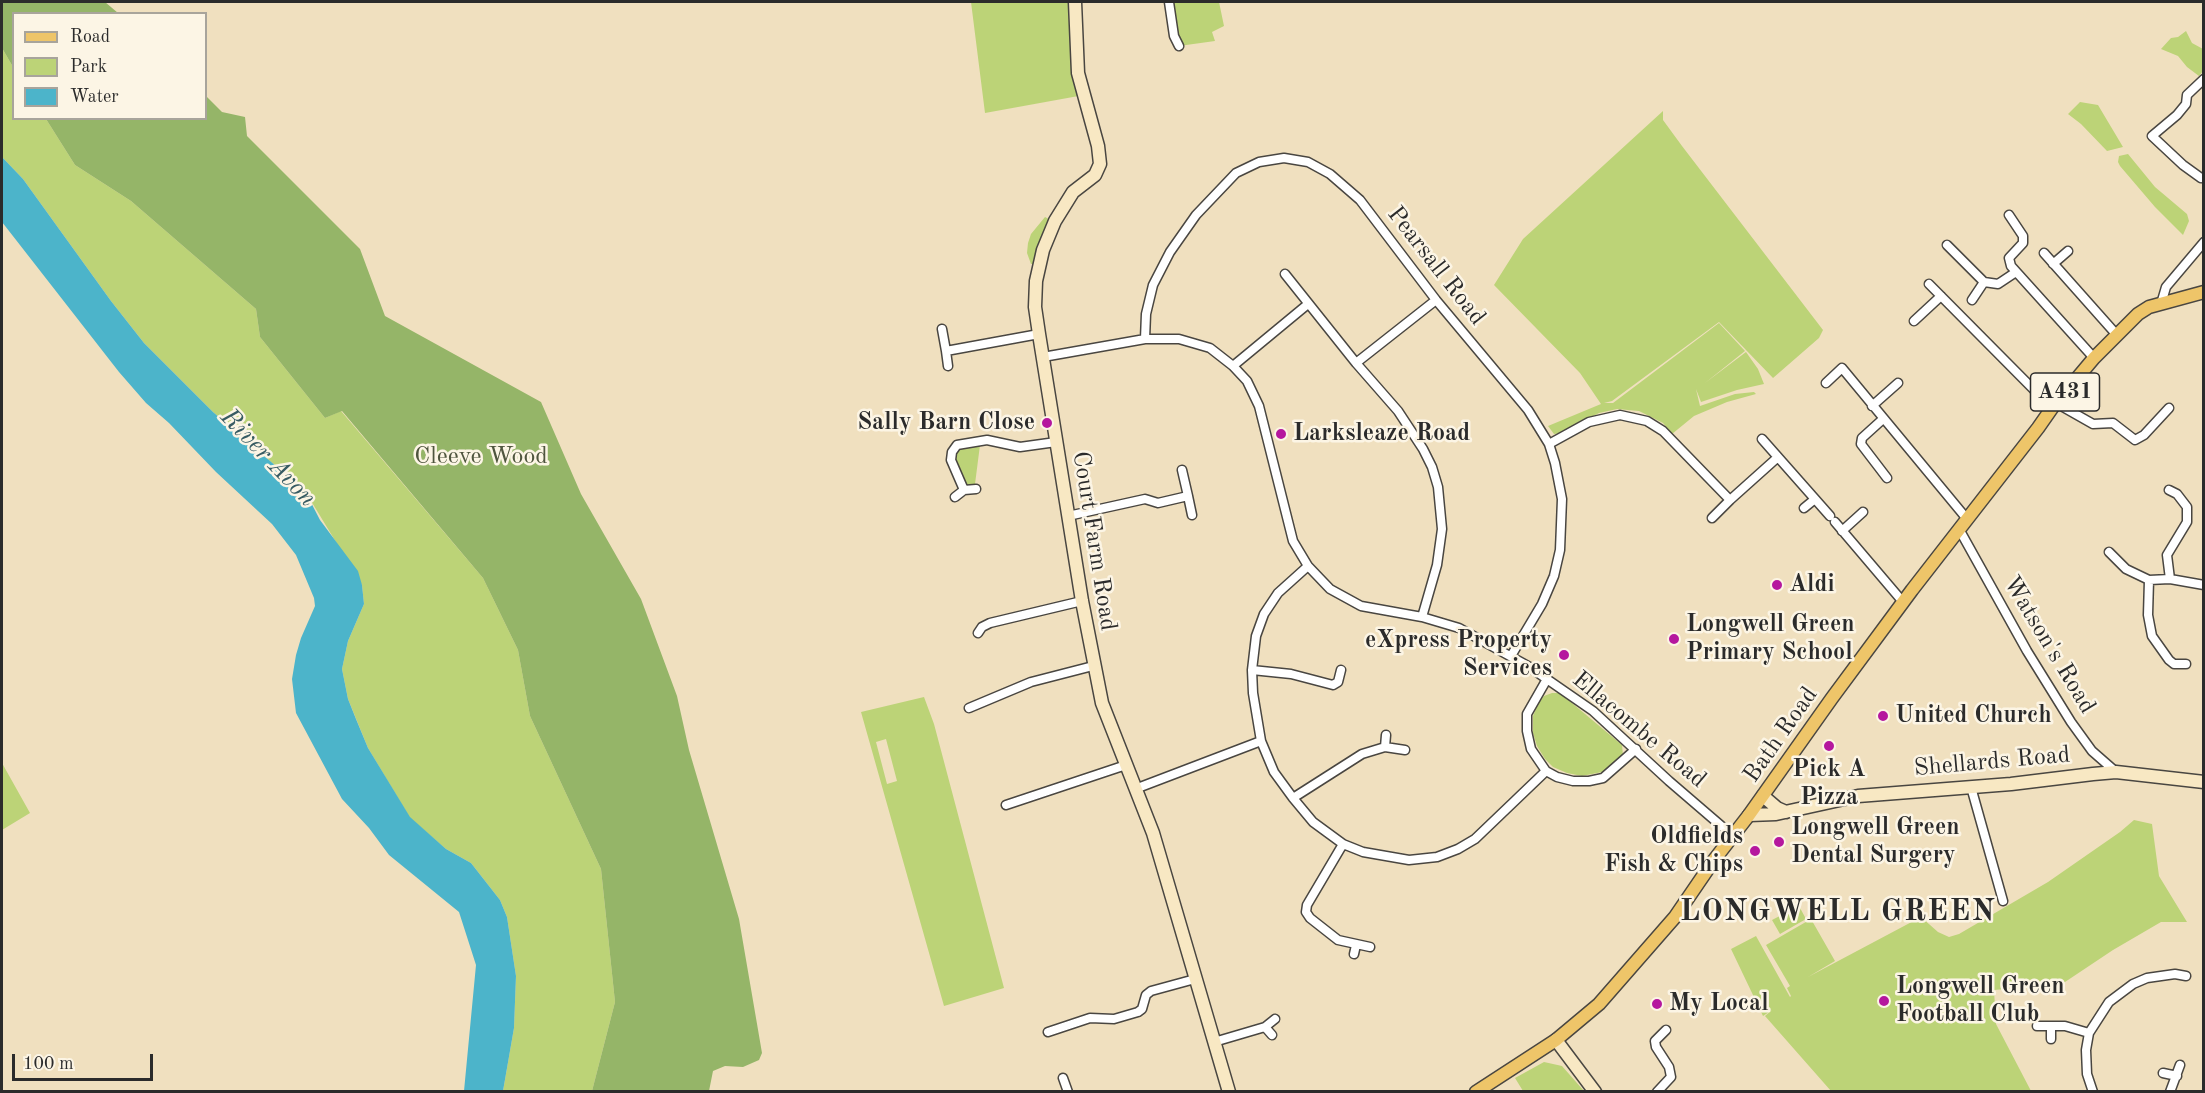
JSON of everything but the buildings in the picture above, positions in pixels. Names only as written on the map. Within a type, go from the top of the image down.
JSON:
[{"type":"main road","name":"Bath Road","points":[[1476,1092],[1556,1040],[1599,1004],[1675,917],[1714,860],[1904,602],[2054,405],[2094,358],[2116,334],[2149,307],[2204,292]]},
{"type":"street","name":"Court Farm Road","points":[[1075,2],[1078,73],[1098,146],[1100,164],[1095,175],[1073,192],[1055,221],[1043,250],[1036,280],[1035,307],[1042,357],[1093,666],[1102,703],[1152,833],[1229,1092]]},
{"type":"street","points":[[1168,2],[1174,36],[1179,46]]},
{"type":"street","points":[[2201,178],[2182,165],[2152,136],[2177,115],[2186,104],[2187,95],[2204,79]]},
{"type":"street","name":"Pearsall Road","points":[[1145,339],[1146,314],[1153,285],[1170,252],[1196,215],[1236,173],[1259,162],[1284,158],[1308,162],[1330,174],[1360,200],[1436,300],[1528,410],[1549,444],[1562,499],[1560,550],[1554,576],[1542,603],[1511,656]]},
{"type":"street","points":[[2009,215],[2023,236],[2023,243],[2010,258],[2011,266],[2094,358]]},
{"type":"street","points":[[2161,304],[2166,287],[2204,242]]},
{"type":"street","points":[[1947,245],[1984,282],[1998,284],[2016,272]]},
{"type":"street","points":[[2053,264],[2068,251]]},
{"type":"street","points":[[2044,254],[2116,334]]},
{"type":"street","points":[[1285,274],[1356,363],[1398,411],[1423,448],[1438,487],[1442,528],[1437,565],[1422,617]]},
{"type":"street","points":[[1972,300],[1984,282]]},
{"type":"street","points":[[1929,284],[2054,405],[2093,424],[2113,423],[2135,440],[2144,435],[2169,408]]},
{"type":"street","points":[[1914,321],[1941,296]]},
{"type":"street","points":[[1356,363],[1436,300]]},
{"type":"street","points":[[1233,366],[1308,304]]},
{"type":"street","points":[[942,329],[948,366]]},
{"type":"street","points":[[946,351],[1039,334]]},
{"type":"street","name":"Ellacombe Road","points":[[1042,357],[1145,339],[1179,339],[1210,348],[1233,366],[1247,381],[1259,406],[1293,541],[1308,566],[1330,589],[1361,606],[1422,617],[1459,628],[1511,656],[1593,711],[1733,836]]},
{"type":"street","name":"Watson's Road","points":[[1826,383],[1842,369],[1929,472],[1963,524],[2028,651],[2071,722],[2092,751],[2116,772]]},
{"type":"street","points":[[1872,406],[1898,383]]},
{"type":"street","points":[[1549,444],[1589,422],[1620,415],[1647,421],[1663,431],[1730,500]]},
{"type":"street","points":[[1883,419],[1862,438],[1861,444],[1887,478]]},
{"type":"street","points":[[1762,438],[1904,602]]},
{"type":"street","points":[[964,490],[951,460],[952,452],[957,445],[987,440],[1020,447],[1056,442]]},
{"type":"street","points":[[1712,518],[1778,457]]},
{"type":"street","points":[[1182,470],[1192,515]]},
{"type":"street","points":[[955,497],[964,490],[976,489]]},
{"type":"street","points":[[2169,490],[2177,494],[2187,507],[2187,522],[2167,555],[2170,579]]},
{"type":"street","points":[[1068,516],[1145,499],[1158,503],[1188,496]]},
{"type":"street","points":[[1804,508],[1815,499]]},
{"type":"street","points":[[1842,531],[1863,512]]},
{"type":"street","points":[[2109,552],[2126,569],[2149,580],[2170,579],[2204,585]]},
{"type":"street","points":[[1308,566],[1278,593],[1264,614],[1256,636],[1252,670],[1254,704],[1261,741],[1274,772],[1313,822],[1344,844],[1384,858],[1409,860],[1437,857],[1475,838],[1546,771]]},
{"type":"street","points":[[2149,580],[2148,615],[2152,636],[2169,660],[2174,664],[2186,664]]},
{"type":"street","points":[[978,633],[982,627],[990,623],[1082,601]]},
{"type":"street","points":[[969,708],[1031,682],[1093,666]]},
{"type":"street","points":[[1252,670],[1291,674],[1332,685],[1338,682],[1341,670]]},
{"type":"street","points":[[1547,679],[1527,714],[1527,731],[1531,749],[1546,771],[1557,777],[1573,781],[1604,778],[1636,749]]},
{"type":"street","points":[[1385,747],[1386,735]]},
{"type":"street","points":[[1135,789],[1261,741]]},
{"type":"street","points":[[1293,798],[1362,754],[1385,747],[1405,750]]},
{"type":"street","points":[[1006,805],[1126,765]]},
{"type":"street","name":"Shellards Road","points":[[1749,815],[1786,812],[1858,796],[2116,772],[2204,782]]},
{"type":"street","points":[[1971,787],[2003,901]]},
{"type":"street","points":[[1763,796],[1777,808],[1786,812]]},
{"type":"street","points":[[1344,844],[1307,905],[1306,912],[1323,930],[1355,950],[1370,947]]},
{"type":"street","points":[[2093,1092],[2087,1074],[2086,1050],[2089,1033],[2109,1002],[2133,984],[2159,975],[2186,976]]},
{"type":"street","points":[[1048,1032],[1090,1018],[1114,1019],[1138,1012],[1142,1009],[1146,995],[1151,991],[1195,979]]},
{"type":"street","points":[[1214,1042],[1265,1027],[1275,1018]]},
{"type":"street","points":[[2037,1026],[2065,1026],[2089,1033]]},
{"type":"street","points":[[2050,1026],[2051,1039]]},
{"type":"street","points":[[1265,1027],[1272,1035]]},
{"type":"street","points":[[1657,1092],[1671,1077],[1669,1067],[1656,1047],[1655,1041],[1666,1030]]},
{"type":"street","points":[[1556,1040],[1595,1092]]},
{"type":"street","points":[[2170,1092],[2180,1065]]},
{"type":"street","points":[[2163,1073],[2177,1076]]},
{"type":"street","points":[[1063,1078],[1068,1092]]},
{"type":"green space","points":[[2,2],[105,2],[117,12],[12,12],[12,65],[2,48]]},
{"type":"green space","points":[[971,2],[1075,2],[1084,95],[985,113]]},
{"type":"green space","points":[[1165,2],[1219,2],[1224,26],[1212,32],[1215,41],[1179,46]]},
{"type":"green space","points":[[2186,31],[2192,43],[2203,49],[2203,71],[2199,76],[2178,56],[2161,49],[2171,38],[2178,37]]},
{"type":"green space","points":[[2,48],[12,65],[12,120],[47,120],[75,165],[131,201],[256,309],[260,337],[325,418],[341,411],[483,578],[518,650],[530,716],[601,869],[615,1002],[592,1091],[503,1091],[514,1028],[516,976],[507,917],[500,900],[471,863],[446,849],[410,818],[368,748],[348,699],[342,669],[348,641],[364,604],[362,585],[305,491],[213,412],[144,343],[23,179],[2,157]]},
{"type":"green space","name":"Cleeve Wood","points":[[207,97],[222,112],[245,117],[247,136],[360,249],[385,316],[541,402],[581,494],[641,599],[677,696],[689,750],[739,919],[762,1053],[759,1060],[743,1067],[725,1066],[713,1071],[709,1091],[592,1091],[615,1002],[601,869],[530,716],[518,650],[483,578],[342,411],[325,418],[260,337],[256,309],[131,201],[75,165],[47,120],[207,120]]},
{"type":"green space","points":[[2080,102],[2098,105],[2123,147],[2107,151],[2068,114]]},
{"type":"green space","points":[[1663,111],[1663,120],[1823,330],[1819,338],[1773,378],[1719,322],[1612,401],[1604,403],[1613,403],[1719,323],[1745,351],[1705,383],[1746,352],[1758,369],[1764,384],[1701,402],[1696,389],[1700,406],[1735,394],[1754,392],[1756,394],[1727,402],[1694,416],[1672,434],[1663,423],[1639,411],[1617,409],[1599,413],[1562,433],[1554,434],[1548,426],[1601,404],[1580,373],[1494,285],[1523,239]]},
{"type":"green space","points":[[2128,154],[2155,187],[2187,214],[2189,221],[2183,235],[2120,166],[2119,156]]},
{"type":"green space","points":[[1045,217],[1051,220],[1034,264],[1031,264],[1027,253],[1028,243],[1031,234]]},
{"type":"green space","points":[[980,445],[975,484],[968,485],[963,480],[955,459],[956,453],[962,448]]},
{"type":"green space","points":[[1560,693],[1622,745],[1623,756],[1607,771],[1582,776],[1553,767],[1545,759],[1537,746],[1533,733],[1533,716],[1544,696]]},
{"type":"green space","points":[[924,697],[934,724],[1004,988],[944,1006],[861,712]],"holes":[[[886,739],[897,781],[887,784],[876,742]]]},
{"type":"green space","points":[[2,763],[30,813],[2,830]]},
{"type":"green space","points":[[2134,820],[2152,824],[2159,876],[2187,922],[2161,922],[2062,984],[1994,990],[1996,1024],[2031,1091],[1831,1091],[1765,1016],[1772,1010],[1763,1016],[1731,949],[1756,936],[1790,997],[1787,988],[1790,986],[1766,945],[1811,919],[1835,961],[1808,977],[1921,917],[1938,932],[1949,937],[1959,934],[2048,882]]},
{"type":"green space","points":[[1799,906],[1806,919],[1780,934],[1772,920]]},
{"type":"green space","points":[[1544,1062],[1562,1066],[1584,1091],[1523,1091],[1515,1078]]},
{"type":"water","points":[[2,157],[23,179],[144,343],[213,412],[305,491],[320,520],[358,571],[364,604],[348,641],[342,669],[348,699],[368,748],[410,817],[446,849],[471,863],[500,900],[507,917],[516,976],[514,1028],[503,1091],[464,1091],[476,965],[459,912],[389,855],[369,828],[342,799],[296,713],[292,679],[296,655],[315,606],[314,598],[296,555],[272,524],[146,403],[119,372],[2,222]]},
{"type":"place","name":"Sally Barn Close","points":[[1047,423]]},
{"type":"place","name":"Larksleaze Road","points":[[1281,434]]},
{"type":"place","name":"Aldi","points":[[1777,585]]},
{"type":"place","name":"Longwell Green Primary School","points":[[1674,639]]},
{"type":"place","name":"eXpress Property Services","points":[[1564,655]]},
{"type":"place","name":"United Church","points":[[1883,716]]},
{"type":"place","name":"Pick A Pizza","points":[[1829,746]]},
{"type":"place","name":"Longwell Green Dental Surgery","points":[[1779,842]]},
{"type":"place","name":"Oldfields Fish & Chips","points":[[1755,851]]},
{"type":"place","name":"Longwell Green Football Club","points":[[1884,1001]]},
{"type":"place","name":"My Local","points":[[1657,1004]]},
{"type":"district","name":"LONGWELL GREEN","points":[[1838,912]]},
{"type":"water label","name":"River Avon","points":[[268,458]]}]
